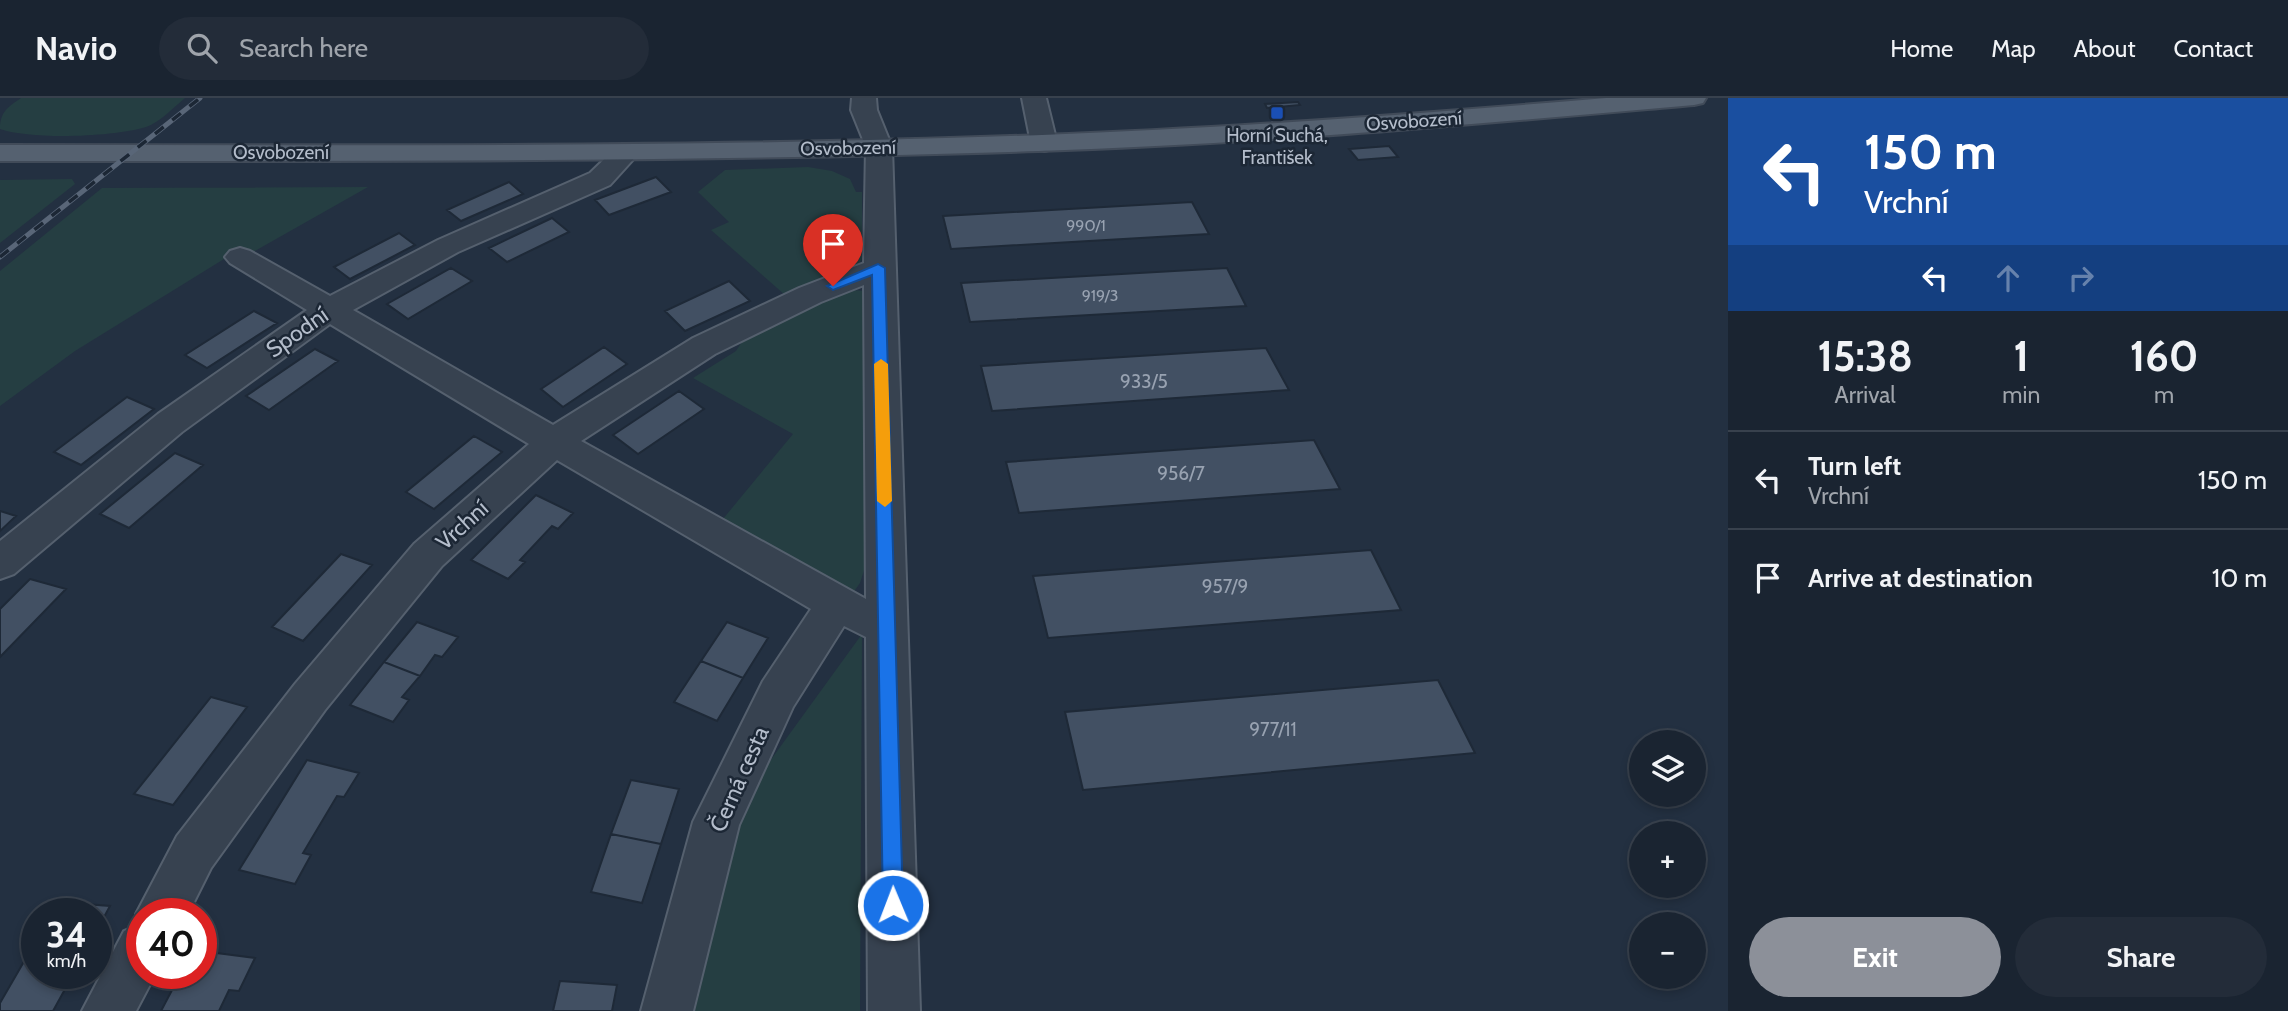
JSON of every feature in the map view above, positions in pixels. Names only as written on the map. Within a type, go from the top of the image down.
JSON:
[{"type":"main road","name":"Osvobození","points":[[0,153],[626,153],[1044,143],[1425,121],[1694,98]]},
{"type":"street","points":[[864,98],[864,110],[879,147],[878,268],[888,629],[894,1011]]},
{"type":"street","points":[[1034,98],[1044,143]]},
{"type":"street","name":"Spodní","points":[[0,563],[170,423],[330,309],[448,246],[600,179],[626,153]]},
{"type":"street","points":[[240,257],[554,442],[837,604],[888,629]]},
{"type":"street","name":"Vrchní","points":[[170,898],[194,852],[310,697],[428,555],[554,442],[704,346],[810,295],[878,268]]},
{"type":"street","name":"Černá cesta","points":[[667,1011],[716,822],[778,694],[837,604]]},
{"type":"street","points":[[108,1011],[126,978]]},
{"type":"green space","points":[[21,98],[185,98],[146,127],[114,133],[52,136],[0,129],[1,118],[6,110]]},
{"type":"green space","points":[[808,167],[832,171],[850,179],[856,192],[862,192],[862,258],[858,267],[785,295],[711,230],[729,222],[698,192],[725,170]]},
{"type":"green space","points":[[72,179],[75,184],[0,243],[0,180]]},
{"type":"green space","points":[[368,187],[253,252],[224,259],[75,351],[0,406],[0,271],[102,188]]},
{"type":"green space","points":[[866,291],[867,561],[860,583],[850,597],[718,525],[793,434],[693,378],[736,351],[745,337],[836,292]]},
{"type":"green space","points":[[862,634],[860,1011],[692,1011],[741,801]]},
{"type":"building","points":[[1298,102],[1300,105],[1267,108],[1265,104]]},
{"type":"building","points":[[1389,146],[1398,157],[1358,160],[1349,149]]},
{"type":"building","points":[[656,177],[671,192],[609,215],[595,200]]},
{"type":"building","points":[[509,182],[523,194],[461,221],[447,210]]},
{"type":"building","points":[[1192,202],[1209,234],[951,249],[943,216]]},
{"type":"building","points":[[552,218],[569,232],[507,262],[489,248]]},
{"type":"building","points":[[399,233],[415,245],[350,279],[334,267]]},
{"type":"building","points":[[451,268],[472,281],[408,319],[387,304]]},
{"type":"building","points":[[1227,268],[1246,306],[970,322],[961,283]]},
{"type":"building","points":[[729,281],[750,301],[685,331],[665,311]]},
{"type":"building","points":[[254,311],[277,323],[207,368],[185,355]]},
{"type":"building","points":[[604,347],[627,364],[563,407],[541,389]]},
{"type":"building","points":[[1266,348],[1289,390],[992,411],[981,366]]},
{"type":"building","points":[[315,349],[338,361],[269,410],[246,396]]},
{"type":"building","points":[[679,391],[704,409],[638,454],[613,435]]},
{"type":"building","points":[[127,397],[154,409],[81,465],[54,452]]},
{"type":"building","points":[[474,436],[502,452],[434,509],[406,492]]},
{"type":"building","points":[[1314,440],[1340,489],[1019,513],[1006,462]]},
{"type":"building","points":[[175,453],[203,465],[129,528],[100,514]]},
{"type":"building","points":[[536,495],[573,513],[558,529],[552,526],[520,560],[525,562],[508,579],[471,560]]},
{"type":"building","points":[[0,511],[16,516],[0,531]]},
{"type":"building","points":[[1371,550],[1401,610],[1048,638],[1033,576]]},
{"type":"building","points":[[341,554],[372,565],[303,641],[272,627]]},
{"type":"building","points":[[30,579],[66,589],[0,657],[0,609]]},
{"type":"building","points":[[417,622],[458,637],[442,657],[435,655],[420,676],[384,662]]},
{"type":"building","points":[[727,622],[768,638],[743,678],[701,661]]},
{"type":"building","points":[[701,661],[743,678],[717,721],[674,702]]},
{"type":"building","points":[[384,662],[420,676],[402,697],[409,700],[393,722],[350,705]]},
{"type":"building","points":[[1438,680],[1475,753],[1083,790],[1065,712]]},
{"type":"building","points":[[211,697],[247,707],[173,805],[134,794]]},
{"type":"building","points":[[307,760],[359,773],[344,797],[337,796],[303,853],[311,855],[295,884],[239,870]]},
{"type":"building","points":[[631,780],[679,789],[661,844],[611,834]]},
{"type":"building","points":[[611,834],[661,844],[642,903],[591,892]]},
{"type":"building","points":[[217,953],[255,958],[239,991],[229,990],[219,1011],[161,1011],[173,989],[217,989]]},
{"type":"building","points":[[21,967],[21,989],[65,989],[53,1011],[0,1011],[0,1003]]},
{"type":"building","points":[[560,981],[617,985],[612,1011],[553,1011]]},
{"type":"railway","points":[[0,257],[200,98]]},
{"type":"slow traffic","points":[[881,364],[885,501]]},
{"type":"place","name":"Horní Suchá, František","points":[[1277,113]]},
{"type":"route","points":[[833,286],[878,268],[893,905]]}]
